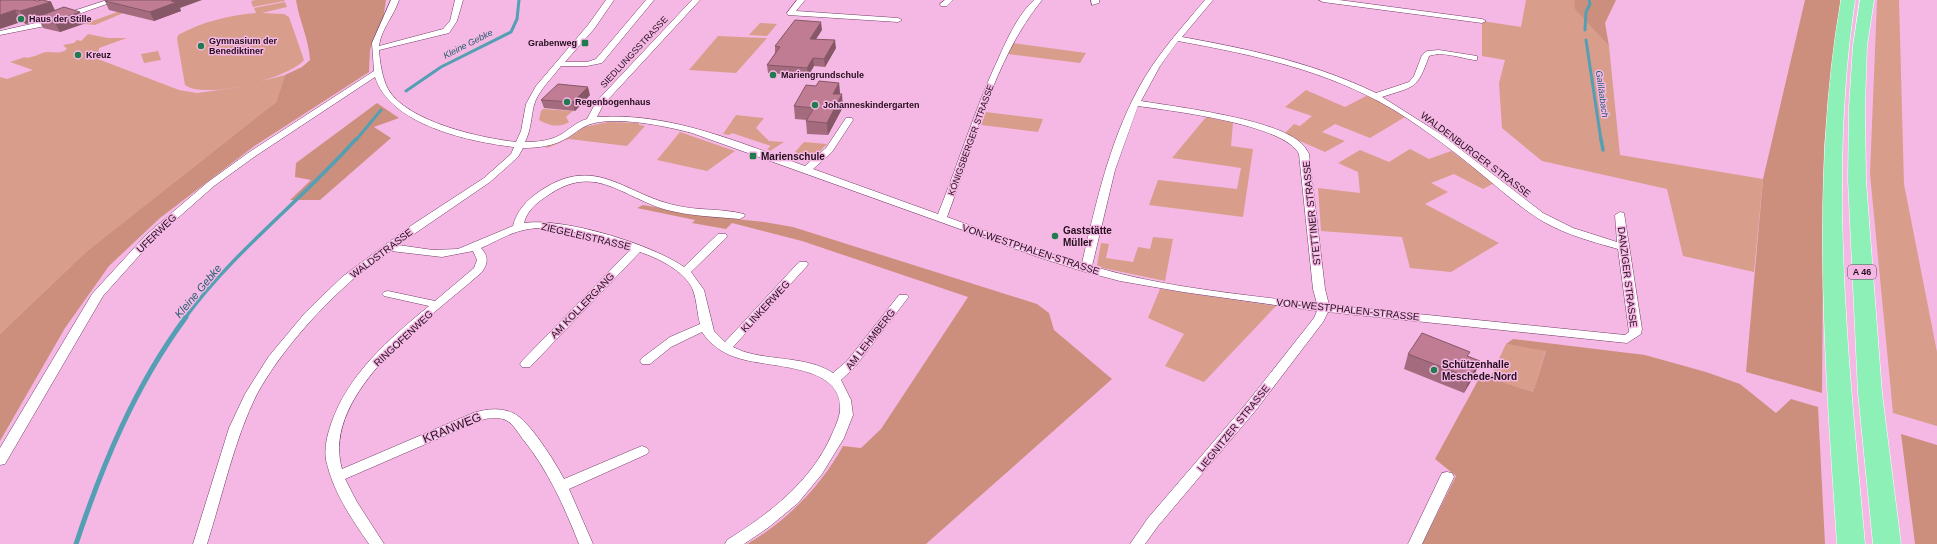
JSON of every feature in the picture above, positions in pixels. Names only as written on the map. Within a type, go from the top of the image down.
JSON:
[{"type":"highway","name":"A 46","points":[[1848,0],[1840,42],[1832,174],[1839,385],[1851,544]]},
{"type":"highway","name":"A 46","points":[[1867,0],[1860,46],[1857,107],[1857,180],[1870,393],[1887,544]]},
{"type":"street","points":[[0,33],[42,24],[114,0]]},
{"type":"street","points":[[395,0],[377,38],[375,49],[446,31],[454,22],[459,0]]},
{"type":"street","name":"WALDSTRASSE","points":[[200,544],[236,428],[251,394],[262,375],[292,336],[335,289],[442,208],[487,180],[515,156],[521,146],[526,131],[530,104],[533,96],[591,27],[610,0]]},
{"type":"street","points":[[559,64],[587,64],[598,60],[650,0]]},
{"type":"street","name":"SIEDLUNGSSTRASSE","points":[[591,121],[599,104],[696,0]]},
{"type":"street","points":[[801,0],[791,13],[898,20]]},
{"type":"street","name":"KÖNIGSBERGER STRASSE","points":[[941,220],[982,106],[999,66],[1029,9],[1038,0]]},
{"type":"street","points":[[1086,269],[1108,176],[1121,137],[1136,103],[1150,76],[1210,0]]},
{"type":"street","points":[[1323,0],[1377,4],[1482,20]]},
{"type":"street","name":"WALDENBURGER STRASSE","points":[[1178,39],[1246,51],[1288,61],[1352,85],[1376,96],[1439,137],[1539,215],[1554,224],[1586,238],[1623,247]]},
{"type":"street","name":"VON-WESTPHALEN-STRASSE","points":[[375,49],[383,86],[388,95],[403,108],[426,122],[469,136],[521,146],[554,141],[564,137],[576,126],[591,121],[634,120],[678,126],[708,134],[805,171],[1042,255],[1086,269],[1145,283],[1324,308],[1620,339],[1632,338]]},
{"type":"street","points":[[1376,96],[1412,84],[1418,77],[1426,56],[1430,53],[1439,52],[1474,58]]},
{"type":"street","name":"UFERWEG","points":[[0,460],[98,294],[150,238],[211,184],[251,155],[379,71]]},
{"type":"street","name":"STETTINER STRASSE","points":[[1136,103],[1237,122],[1275,133],[1299,144],[1304,154],[1319,289],[1324,308]]},
{"type":"street","points":[[805,171],[829,150],[849,120]]},
{"type":"street","points":[[518,227],[518,220],[522,213],[543,195],[562,183],[586,178],[608,182],[670,207],[686,211],[740,216]]},
{"type":"street","name":"DANZIGER STRASSE","points":[[1620,215],[1623,247],[1636,329],[1632,338]]},
{"type":"street","name":"ZIEGELEISTRASSE","points":[[389,247],[436,254],[454,253],[474,247],[518,227],[534,224],[547,225],[638,248],[668,260],[686,272],[699,291],[706,326],[712,338],[726,348],[751,358],[817,371],[834,380]]},
{"type":"street","points":[[686,272],[722,236]]},
{"type":"street","name":"RINGOFENWEG","points":[[375,543],[352,510],[332,458],[333,442],[338,419],[348,398],[365,374],[384,352],[460,287],[481,265],[483,257],[474,247]]},
{"type":"street","name":"AM KOLLERGANG","points":[[526,364],[638,248]]},
{"type":"street","name":"KLINKERWEG","points":[[726,348],[803,264]]},
{"type":"street","name":"RINGOFENWEG","points":[[388,294],[438,305]]},
{"type":"street","name":"AM LEHMBERG","points":[[834,380],[851,364],[903,297]]},
{"type":"street","name":"LIEGNITZER STRASSE","points":[[1137,544],[1153,522],[1251,407],[1319,319],[1324,308]]},
{"type":"street","points":[[646,361],[660,348],[672,340],[706,326]]},
{"type":"street","points":[[732,544],[780,510],[808,484],[822,466],[840,431],[847,410],[844,398],[834,380]]},
{"type":"street","name":"KRANWEG","points":[[338,476],[473,418],[494,413],[506,415],[521,427],[552,468],[562,486],[586,544]]},
{"type":"street","points":[[562,486],[642,451]]},
{"type":"street","points":[[1415,544],[1447,477]]},
{"type":"shaded area","points":[[296,0],[386,0],[383,19],[374,37],[370,50],[369,72],[253,147],[160,218],[109,266],[65,328],[0,441],[0,334],[87,251],[276,102],[285,75],[302,67],[310,60],[308,45]]},
{"type":"shaded area","points":[[1526,0],[1574,0],[1576,9],[1609,46],[1620,155],[1763,179],[1754,272],[1683,256],[1667,189],[1542,161],[1502,128],[1499,83],[1505,60],[1482,56],[1482,21],[1521,27]]},
{"type":"shaded area","points":[[1574,0],[1616,0],[1605,23],[1609,46],[1575,9]]},
{"type":"shaded area","points":[[1805,0],[1841,0],[1824,146],[1822,393],[1746,372],[1763,179]]},
{"type":"shaded area","points":[[1877,0],[1899,0],[1904,184],[1937,352],[1937,426],[1893,413],[1870,174]]},
{"type":"shaded area","points":[[251,1],[285,1],[253,7]]},
{"type":"shaded area","points":[[285,2],[287,7],[262,13],[284,14],[289,17],[304,60],[295,67],[281,74],[246,85],[227,89],[195,89],[185,85],[177,39],[178,35],[197,26],[216,20],[236,15],[256,13],[254,8]]},
{"type":"shaded area","points":[[123,10],[128,11],[95,25],[84,24]]},
{"type":"shaded area","points":[[760,23],[777,24],[767,36],[749,35]]},
{"type":"shaded area","points":[[88,34],[108,38],[127,38],[99,48],[98,59],[179,90],[197,93],[234,88],[285,75],[276,102],[87,251],[0,334],[0,77],[7,79],[33,70],[10,62],[45,52],[58,53],[64,51],[67,49],[63,45],[74,43],[77,40],[81,41]]},
{"type":"shaded area","points":[[718,36],[767,38],[736,73],[689,70]]},
{"type":"shaded area","points":[[1013,43],[1086,53],[1080,63],[1008,54]]},
{"type":"shaded area","points":[[158,51],[161,60],[144,63],[141,54]]},
{"type":"shaded area","points":[[1306,90],[1345,107],[1368,95],[1405,117],[1370,138],[1335,124],[1322,132],[1345,141],[1325,152],[1284,134],[1294,124],[1300,126],[1312,116],[1285,107]]},
{"type":"shaded area","points":[[377,103],[399,118],[374,127],[391,138],[320,200],[290,200],[311,180],[295,177],[296,163]]},
{"type":"shaded area","points":[[543,109],[573,111],[566,117],[569,122],[554,126],[539,120]]},
{"type":"shaded area","points":[[986,112],[1043,119],[1038,132],[981,125]]},
{"type":"shaded area","points":[[736,115],[764,118],[756,128],[769,141],[784,142],[770,151],[767,149],[771,146],[732,133],[729,135],[723,134]]},
{"type":"shaded area","points":[[1206,117],[1233,123],[1231,146],[1253,149],[1243,217],[1149,205],[1158,180],[1237,189],[1241,168],[1172,158]]},
{"type":"shaded area","points":[[608,122],[639,123],[639,125],[645,126],[627,146],[569,139],[547,148],[546,146],[564,141],[584,127]]},
{"type":"shaded area","points":[[680,132],[735,151],[707,171],[657,160]]},
{"type":"shaded area","points":[[804,142],[827,144],[812,159],[795,152]]},
{"type":"shaded area","points":[[1410,149],[1429,159],[1451,151],[1494,183],[1483,189],[1454,174],[1431,183],[1448,192],[1425,204],[1499,243],[1451,272],[1410,268],[1402,237],[1321,231],[1318,188],[1360,193],[1358,172],[1338,163],[1360,150],[1389,162]]},
{"type":"shaded area","points":[[643,205],[708,216],[764,222],[793,227],[1037,304],[1049,313],[1054,330],[1112,379],[926,544],[747,544],[776,525],[814,489],[843,446],[861,448],[881,429],[968,297],[802,241],[732,223],[726,229],[692,223],[695,220],[637,208]]},
{"type":"shaded area","points":[[1153,237],[1173,239],[1165,281],[1103,268],[1097,265],[1101,243],[1109,244],[1106,258],[1133,262],[1138,247],[1150,249]]},
{"type":"shaded area","points":[[1160,289],[1276,306],[1204,382],[1165,366],[1184,334],[1148,318]]},
{"type":"shaded area","points":[[1513,339],[1645,355],[1706,372],[1740,384],[1776,413],[1791,399],[1818,407],[1825,544],[1422,544],[1456,476],[1435,459],[1481,375],[1533,392],[1546,351],[1506,344]]},
{"type":"shaded area","points":[[1506,344],[1546,350],[1533,392],[1490,378]]},
{"type":"shaded area","points":[[1901,434],[1937,445],[1937,544],[1915,544]]},
{"type":"building","points":[[0,0],[42,0],[51,2],[0,15]]},
{"type":"building","points":[[173,0],[171,1],[177,2],[150,12],[105,1]]},
{"type":"building","points":[[64,7],[80,12],[54,21],[37,17]]},
{"type":"building","name":"Mariengrundschule","points":[[795,20],[821,22],[810,39],[835,40],[824,59],[813,58],[807,68],[767,65],[780,47],[775,46]]},
{"type":"building","points":[[819,81],[839,83],[833,94],[842,94],[827,123],[806,121],[814,108],[794,106],[806,85],[816,86]]},
{"type":"building","points":[[558,84],[588,87],[573,102],[541,100]]},
{"type":"building","points":[[1422,333],[1470,352],[1467,356],[1480,361],[1470,378],[1408,354]]},
{"type":"waterway","name":"Kleine Gebke","points":[[406,91],[441,67],[511,32],[517,19],[519,0]]},
{"type":"waterway","name":"Galiläabach","points":[[1585,30],[1586,12],[1590,4],[1589,0]]},
{"type":"waterway","name":"Galiläabach","points":[[1586,40],[1601,140]]},
{"type":"waterway","name":"Kleine Gebke","points":[[356,140],[381,110]]},
{"type":"waterway","name":"Kleine Gebke","points":[[185,318],[204,294],[246,248],[313,184],[356,139]]},
{"type":"waterway","name":"Galiläabach","points":[[1601,139],[1603,150]]},
{"type":"waterway","name":"Kleine Gebke","points":[[76,544],[97,484],[122,426],[151,370],[186,317]]},
{"type":"place","name":"Haus der Stille","points":[[21,19]]},
{"type":"place","name":"Grabenweg","points":[[585,43]]},
{"type":"place","name":"Gymnasium der Benediktiner","points":[[201,46]]},
{"type":"place","name":"Kreuz","points":[[78,55]]},
{"type":"place","name":"Mariengrundschule","points":[[773,75]]},
{"type":"place","name":"Regenbogenhaus","points":[[567,102]]},
{"type":"place","name":"Johanneskindergarten","points":[[815,105]]},
{"type":"place","name":"Marienschule","points":[[753,156]]},
{"type":"place","name":"Gaststätte Müller","points":[[1055,236]]},
{"type":"place","name":"Schützenhalle Meschede-Nord","points":[[1434,370]]}]
